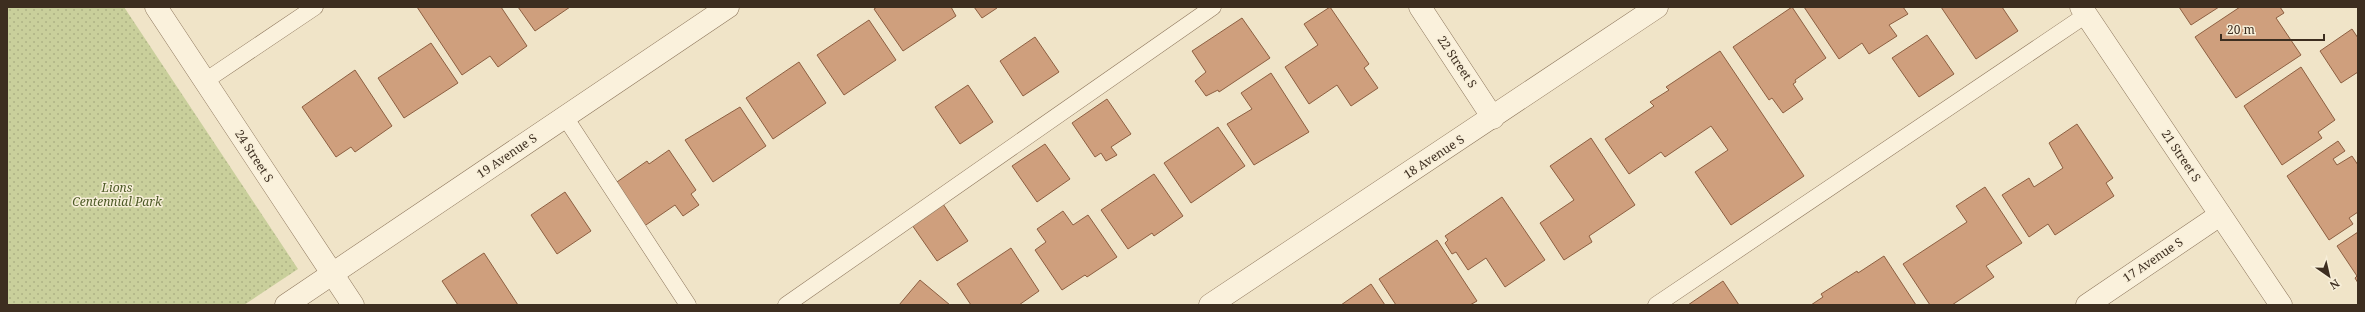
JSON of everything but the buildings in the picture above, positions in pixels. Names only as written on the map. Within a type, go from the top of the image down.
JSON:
[{"type":"street","name":"24 Street S","points":[[156,7],[353,305]]},
{"type":"street","name":"19 Avenue S","points":[[286,305],[728,7]]},
{"type":"street","name":"22 Street S","points":[[1420,7],[1494,118]]},
{"type":"street","name":"18 Avenue S","points":[[1210,305],[1494,118],[1657,7]]},
{"type":"street","name":"21 Street S","points":[[2084,11],[2281,305]]},
{"type":"street","name":"17 Avenue S","points":[[2087,305],[2220,215]]},
{"type":"lane","points":[[205,81],[315,7]]},
{"type":"lane","points":[[786,305],[1213,7]]},
{"type":"lane","points":[[1656,305],[2084,11]]},
{"type":"lane","points":[[565,117],[688,305]]},
{"type":"green space","name":"Lions Centennial Park","points":[[7,7],[124,7],[298,269],[244,305],[7,305]]}]
